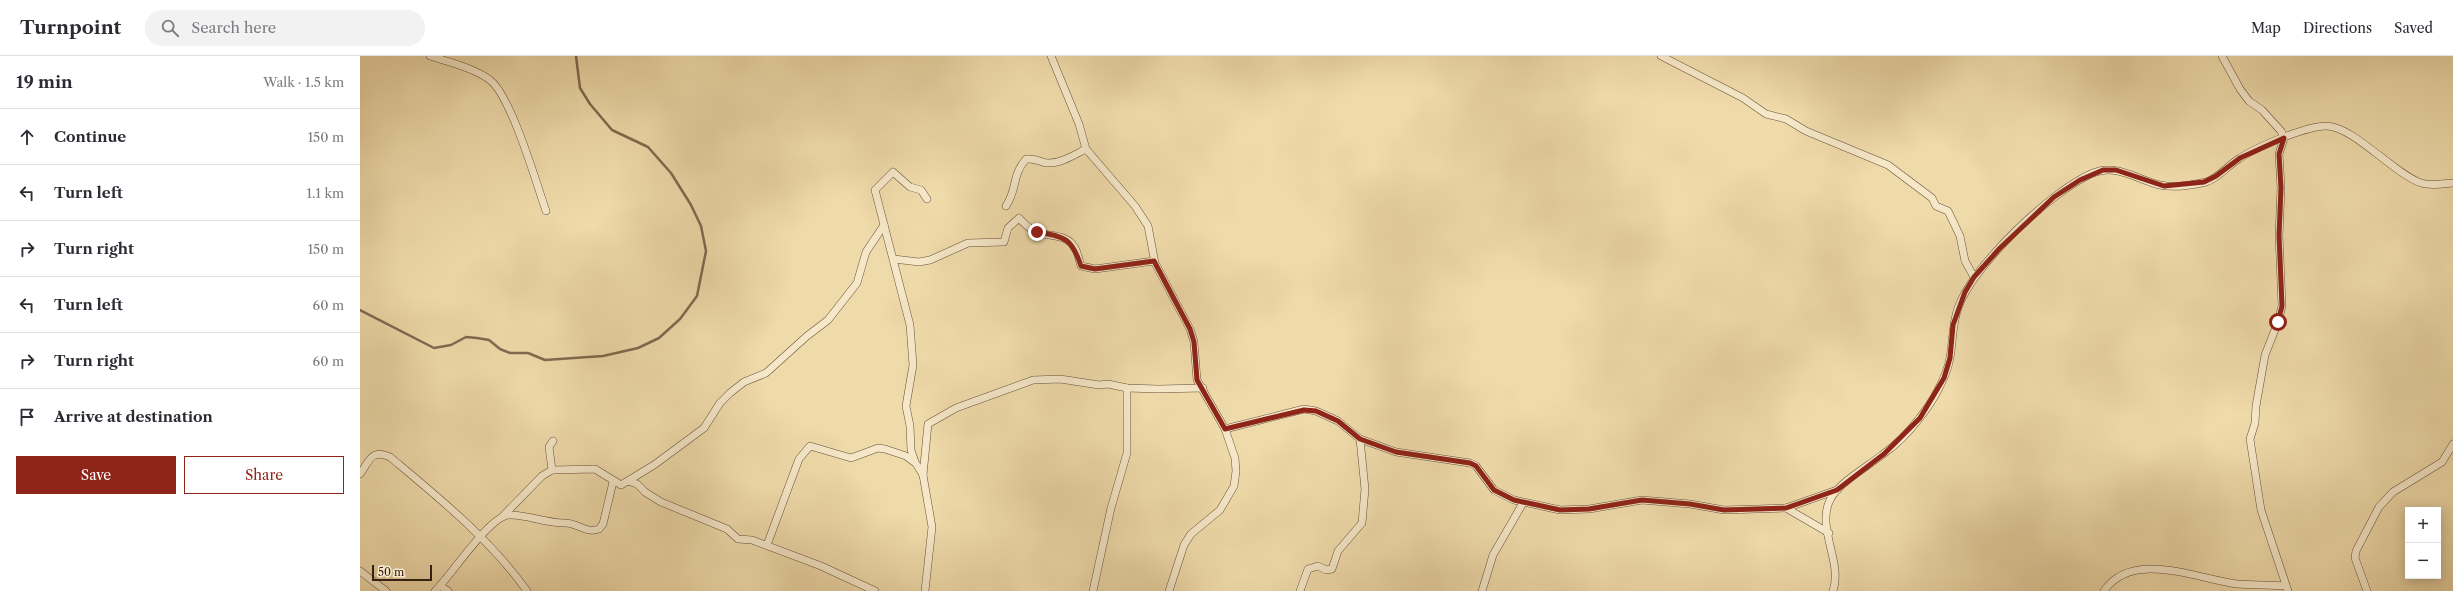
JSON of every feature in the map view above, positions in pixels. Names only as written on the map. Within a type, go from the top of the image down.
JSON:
[{"type":"street","points":[[430,56],[487,78],[498,90],[517,132],[546,210]]},
{"type":"street","points":[[1051,56],[1079,124],[1086,150],[1135,206],[1148,226],[1154,261],[1190,329],[1194,342],[1197,380],[1225,429],[1234,458],[1236,471],[1234,486],[1220,510],[1191,534],[1184,545],[1168,591]]},
{"type":"street","points":[[1661,56],[1743,98],[1766,114],[1786,119],[1806,131],[1888,165],[1932,198],[1936,206],[1948,211],[1960,236],[1965,261],[1974,277]]},
{"type":"street","points":[[2104,591],[2112,579],[2123,574],[2153,569],[2176,570],[2236,584],[2287,588],[2261,510],[2250,439],[2255,423],[2256,406],[2265,355],[2278,322],[2282,306],[2279,235],[2281,188],[2279,154],[2284,138],[2281,131],[2240,89],[2222,56]]},
{"type":"street","points":[[1225,429],[1304,410],[1316,411],[1338,421],[1360,439],[1396,452],[1415,457],[1452,459],[1470,463],[1476,466],[1494,490],[1523,503],[1560,510],[1589,509],[1642,500],[1690,504],[1724,510],[1786,508],[1837,490],[1884,454],[1920,418],[1944,378],[1950,358],[1956,314],[1965,292],[1974,277],[2032,216],[2054,197],[2094,172],[2116,170],[2164,186],[2204,182],[2216,176],[2240,158],[2284,138],[2326,126],[2338,129],[2414,180],[2429,185],[2453,183]]},
{"type":"street","points":[[1006,206],[1012,197],[1017,170],[1026,159],[1036,158],[1046,163],[1056,162],[1086,150]]},
{"type":"street","points":[[923,475],[915,462],[911,450],[910,426],[906,406],[914,365],[910,325],[875,190],[893,172],[910,187],[921,190],[927,198]]},
{"type":"street","points":[[894,259],[919,262],[930,260],[968,243],[1004,242],[1008,228],[1019,218],[1025,225],[1037,232],[1053,234],[1067,240],[1075,247],[1081,266],[1086,268],[1095,269],[1154,261]]},
{"type":"street","points":[[435,591],[481,536],[542,476],[552,470],[595,469],[613,482],[621,485],[704,428],[720,403],[730,393],[744,382],[766,373],[807,336],[828,320],[857,283],[866,252],[884,225]]},
{"type":"street","points":[[925,591],[932,527],[923,475],[928,424],[956,408],[1032,380],[1060,379],[1127,388],[1202,388]]},
{"type":"street","points":[[1093,591],[1111,508],[1127,453],[1127,388]]},
{"type":"street","points":[[1300,591],[1308,569],[1318,566],[1326,570],[1332,569],[1338,551],[1362,523],[1365,489],[1360,439]]},
{"type":"street","points":[[552,470],[549,447],[553,441]]},
{"type":"street","points":[[2367,591],[2355,558],[2356,551],[2379,507],[2393,492],[2442,462],[2453,444]]},
{"type":"street","points":[[767,545],[800,459],[810,446],[851,458],[878,448],[885,449],[906,456],[915,462]]},
{"type":"street","points":[[360,474],[374,454],[380,452],[390,457],[481,536],[502,557],[527,591]]},
{"type":"street","points":[[628,481],[637,484],[645,492],[662,502],[727,529],[738,539],[767,545],[821,566],[850,581],[875,591]]},
{"type":"street","points":[[503,516],[511,515],[546,523],[567,522],[587,531],[597,530],[604,524],[613,482]]},
{"type":"street","points":[[1833,591],[1836,575],[1829,533],[1828,507],[1837,490]]},
{"type":"street","points":[[1482,591],[1493,555],[1523,503]]},
{"type":"street","points":[[1786,508],[1829,533]]},
{"type":"street","points":[[360,571],[386,591]]},
{"type":"street","points":[[440,586],[448,591]]},
{"type":"waterway","points":[[360,310],[434,348],[451,345],[466,337],[477,338],[489,340],[500,349],[510,353],[528,353],[545,360],[603,356],[638,348],[659,338],[680,319],[697,296],[706,251],[701,226],[691,205],[671,173],[648,147],[612,130],[590,104],[580,88],[576,56]]},
{"type":"route","points":[[1037,232],[1053,234],[1067,240],[1075,247],[1081,266],[1086,268],[1095,269],[1106,266],[1154,261],[1190,329],[1194,342],[1197,380],[1225,429],[1304,410],[1316,411],[1338,421],[1360,439],[1396,452],[1415,457],[1443,460],[1452,459],[1470,463],[1476,466],[1494,490],[1523,503],[1560,510],[1589,509],[1642,500],[1690,504],[1724,510],[1786,508],[1837,490],[1884,454],[1903,437],[1920,418],[1931,401],[1944,378],[1950,358],[1953,325],[1959,305],[1974,277],[2032,216],[2054,197],[2094,172],[2116,170],[2164,186],[2195,184],[2204,182],[2216,176],[2229,165],[2256,149],[2284,138],[2279,154],[2281,188],[2279,235],[2282,306],[2278,322]]}]
